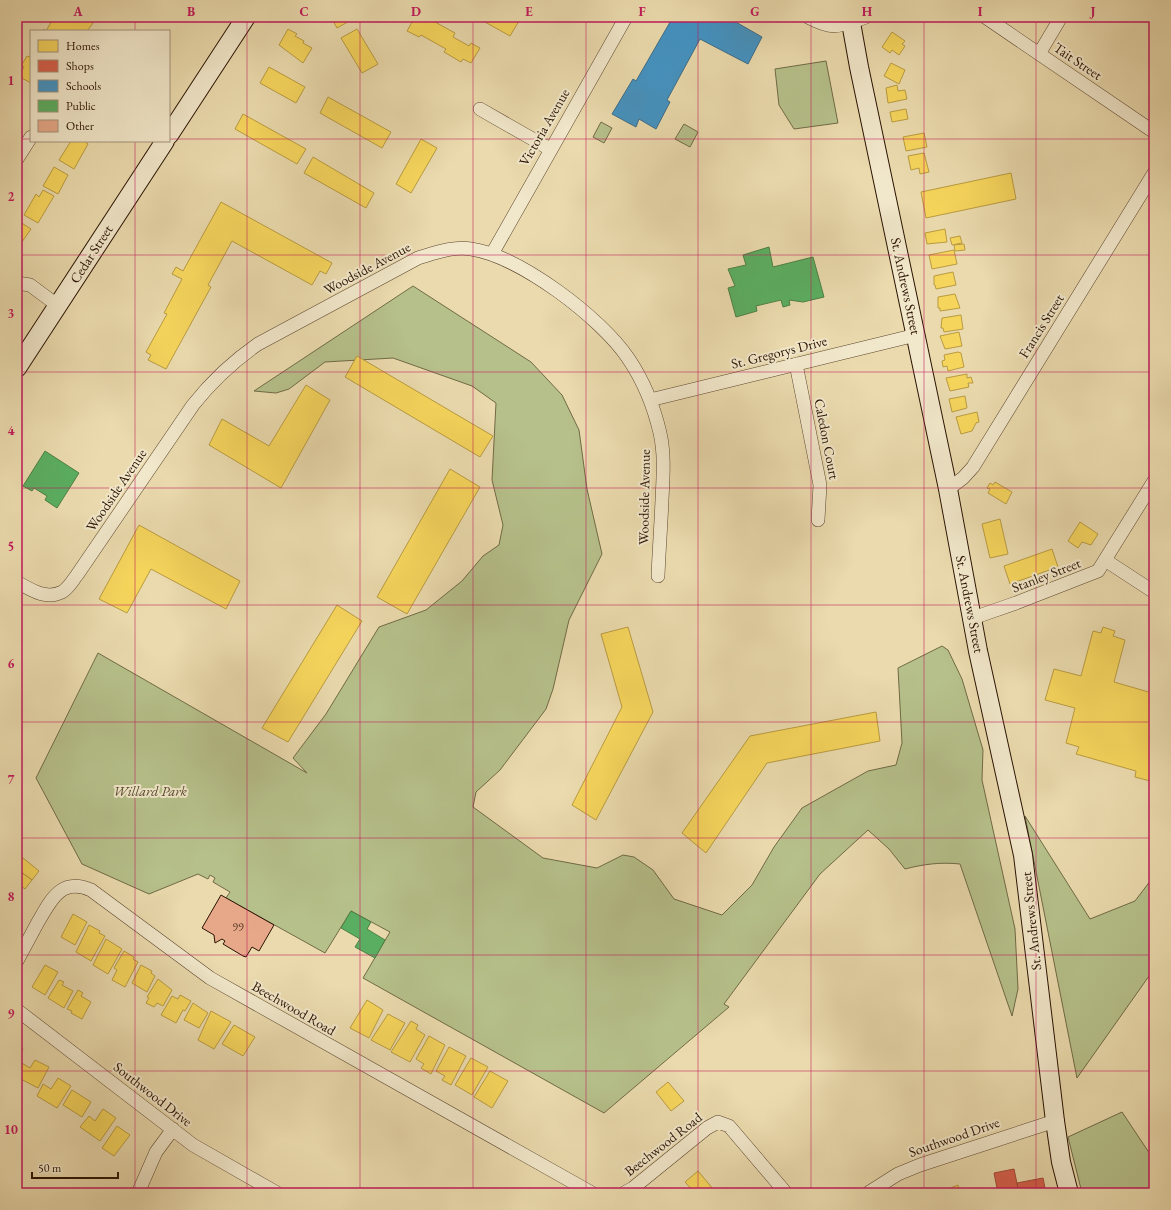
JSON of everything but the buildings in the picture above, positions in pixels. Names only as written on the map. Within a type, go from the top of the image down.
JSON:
[{"type":"main road","points":[[170,133],[246,17]]},
{"type":"main road","name":"St. Andrews Street","points":[[856,19],[916,335],[973,618],[978,651],[1023,855],[1055,1121],[1061,1162],[1069,1193]]},
{"type":"main road","name":"Cedar Street","points":[[17,368],[164,142]]},
{"type":"street","name":"Victoria Avenue","points":[[492,254],[626,17]]},
{"type":"street","points":[[808,17],[821,24],[832,27],[856,19]]},
{"type":"street","name":"Tait Street","points":[[985,17],[1154,132]]},
{"type":"street","points":[[1039,54],[1061,17]]},
{"type":"street","points":[[480,109],[550,149]]},
{"type":"street","points":[[17,160],[30,139]]},
{"type":"street","name":"Francis Street","points":[[948,489],[963,478],[973,467],[1154,173]]},
{"type":"street","name":"Woodside Avenue","points":[[17,582],[32,591],[48,595],[63,591],[78,575],[192,405],[214,380],[236,359],[252,348],[418,258],[446,250],[470,249],[492,254],[532,274],[585,311],[628,358],[650,400],[660,434],[663,469],[658,576]]},
{"type":"street","points":[[17,282],[30,285],[57,305]]},
{"type":"street","name":"St. Gregorys Drive","points":[[650,400],[916,335]]},
{"type":"street","name":"Caledon Court","points":[[796,364],[820,485],[818,520]]},
{"type":"street","name":"Stanley Street","points":[[973,618],[1098,571],[1154,481]]},
{"type":"street","points":[[1105,560],[1154,592]]},
{"type":"street","name":"Beechwood Road","points":[[17,961],[51,900],[60,890],[72,886],[82,886],[91,890],[210,978],[592,1193]]},
{"type":"street","name":"Southwood Drive","points":[[17,1010],[173,1129],[209,1154],[277,1193]]},
{"type":"street","name":"Southwood Drive","points":[[868,1193],[898,1174],[920,1165],[1055,1121]]},
{"type":"street","name":"Beechwood Road","points":[[624,1193],[633,1188],[708,1128],[718,1122],[729,1126],[786,1193]]},
{"type":"street","points":[[138,1193],[156,1152],[173,1129]]},
{"type":"green space","points":[[826,61],[838,123],[794,129],[779,105],[775,69]]},
{"type":"green space","points":[[601,122],[612,128],[604,143],[593,137]]},
{"type":"green space","points":[[684,124],[698,132],[690,147],[675,139]]},
{"type":"green space","name":"Willard Park","points":[[413,286],[531,362],[562,395],[579,430],[587,489],[602,554],[569,620],[553,689],[546,709],[500,770],[476,792],[473,807],[543,858],[597,868],[623,855],[634,857],[653,870],[674,899],[722,915],[752,885],[774,847],[802,808],[868,771],[896,765],[902,743],[898,668],[942,646],[948,650],[962,679],[983,750],[982,780],[1015,929],[1018,989],[1012,1016],[960,864],[932,864],[905,869],[889,849],[868,830],[820,874],[724,1004],[729,1007],[604,1113],[363,978],[390,932],[351,911],[325,953],[226,898],[230,892],[213,882],[215,878],[210,875],[208,879],[198,874],[149,894],[82,864],[36,778],[98,653],[307,773],[293,758],[326,714],[379,627],[426,610],[462,581],[483,556],[499,545],[503,525],[492,480],[496,403],[472,386],[393,358],[325,362],[289,389],[276,393],[254,391]]},
{"type":"green space","points":[[1025,816],[1090,919],[1135,901],[1154,876],[1154,969],[1077,1078]]},
{"type":"green space","points":[[1122,1112],[1154,1158],[1154,1193],[1082,1193],[1068,1137]]}]
